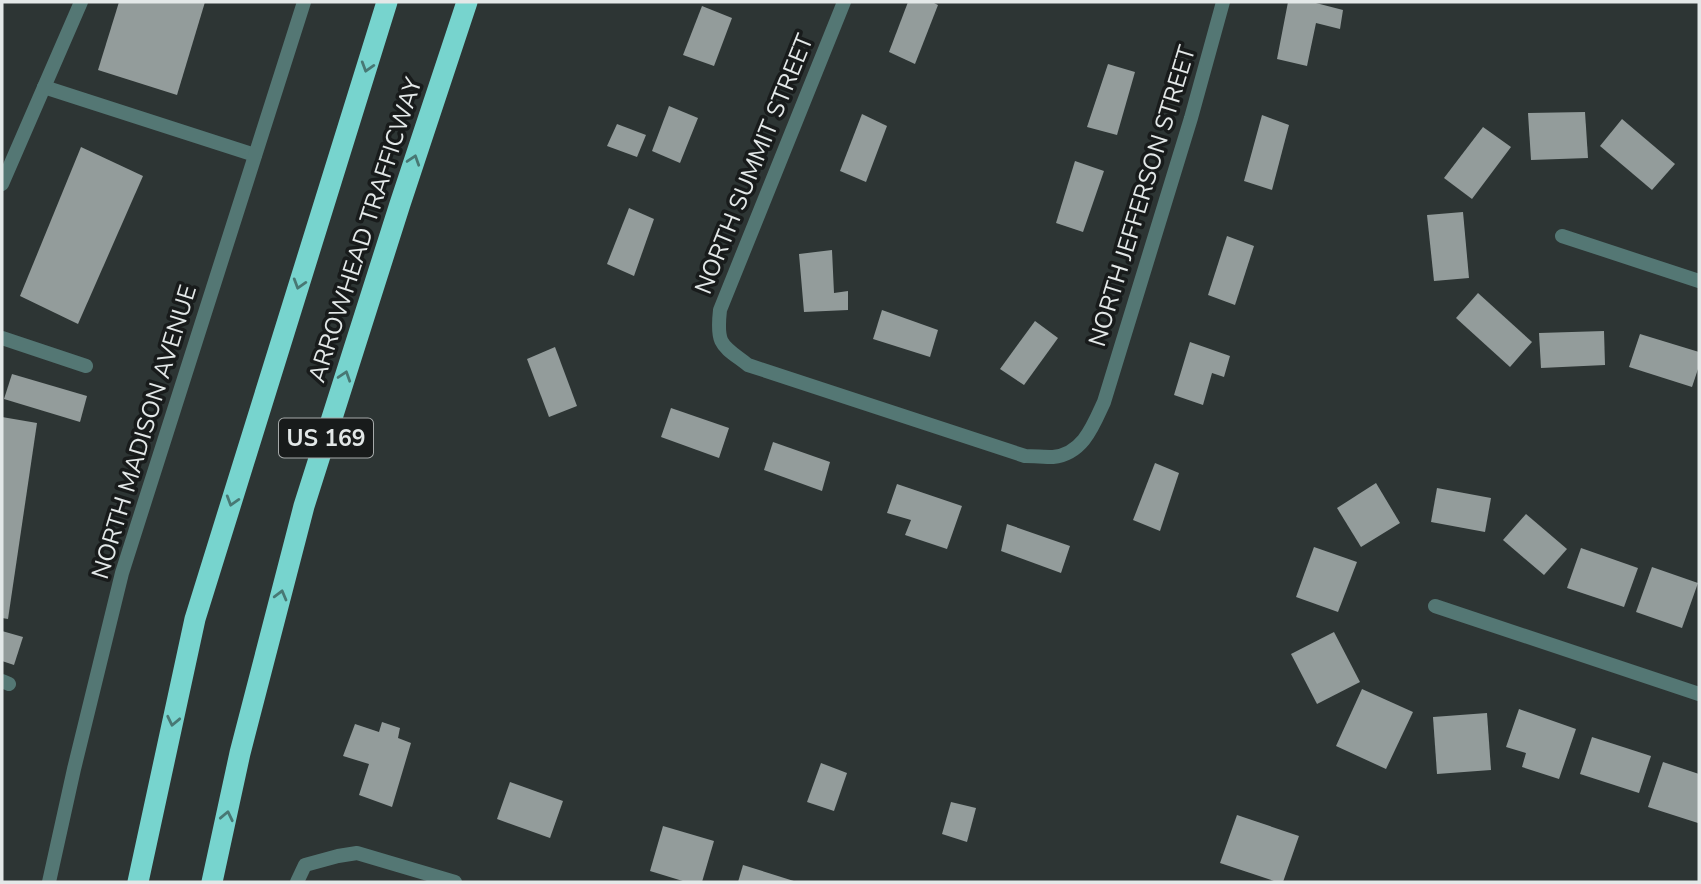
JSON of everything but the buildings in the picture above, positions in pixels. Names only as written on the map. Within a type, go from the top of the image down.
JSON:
[{"type":"highway","name":"ARROWHEAD TRAFFICWAY","points":[[138,882],[195,619],[387,2]]},
{"type":"highway","name":"ARROWHEAD TRAFFICWAY","points":[[212,882],[240,753],[304,506],[467,2]]},
{"type":"street","points":[[2,184],[81,2]]},
{"type":"street","name":"NORTH MADISON AVENUE","points":[[49,882],[122,573],[304,2]]},
{"type":"street","name":"NORTH SUMMIT STREET","points":[[722,345],[718,328],[720,310],[844,2]]},
{"type":"street","name":"NORTH JEFFERSON STREET","points":[[722,345],[748,365],[1025,456],[1056,457],[1076,449],[1090,432],[1104,402],[1191,118],[1223,2]]},
{"type":"street","points":[[44,87],[255,155]]},
{"type":"street","points":[[1562,236],[1699,281]]},
{"type":"street","points":[[2,338],[86,366]]},
{"type":"street","points":[[1435,606],[1699,694]]},
{"type":"street","points":[[297,882],[306,865],[357,853],[455,882]]}]
